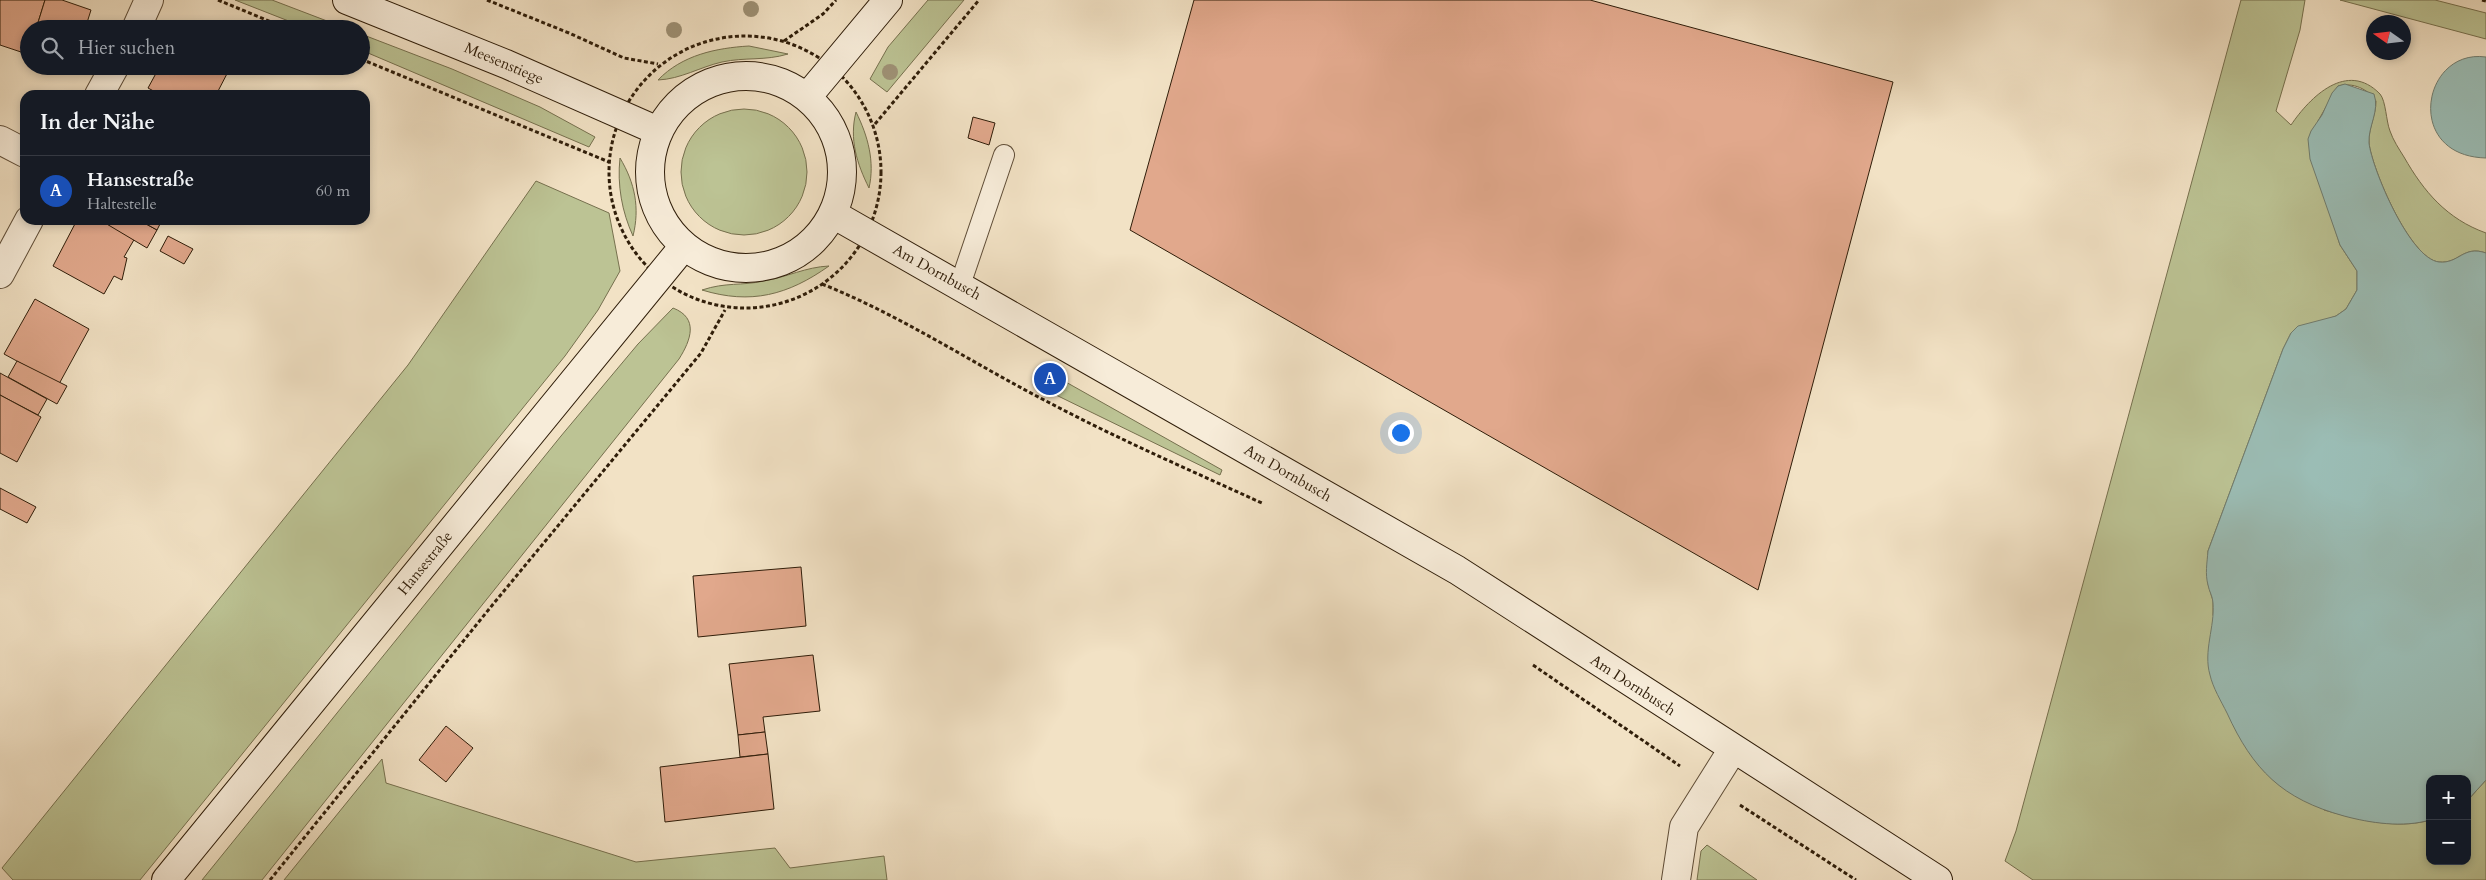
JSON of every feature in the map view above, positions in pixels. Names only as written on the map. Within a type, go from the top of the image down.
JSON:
[{"type":"street","points":[[140,20],[149,0]]},
{"type":"street","name":"Meesenstiege","points":[[347,0],[506,64],[658,131]]},
{"type":"street","points":[[808,96],[888,0]]},
{"type":"street","points":[[102,90],[110,75]]},
{"type":"street","points":[[757,75],[784,82],[808,96],[825,114],[837,137],[843,162],[842,187],[833,214],[821,233],[803,251],[779,263],[754,268],[729,267],[712,262],[684,246],[665,224],[654,201],[650,174],[652,148],[658,131],[676,104],[700,86],[729,76],[757,75]]},
{"type":"street","points":[[0,140],[20,150]]},
{"type":"street","name":"Am Dornbusch","points":[[833,214],[1457,570],[1938,880]]},
{"type":"street","points":[[0,274],[26,225]]},
{"type":"street","name":"Hansestraße","points":[[166,880],[684,246]]},
{"type":"street","points":[[1676,880],[1684,827],[1733,749]]},
{"type":"lane","points":[[960,285],[1004,155]]},
{"type":"path","points":[[218,0],[266,20]]},
{"type":"path","points":[[487,0],[569,33],[624,58],[659,64]]},
{"type":"path","points":[[784,41],[823,14],[836,0]]},
{"type":"path","points":[[875,124],[979,0]]},
{"type":"path","points":[[2482,0],[2486,1]]},
{"type":"path","points":[[370,63],[609,162]]},
{"type":"path","points":[[270,880],[494,603],[701,353],[725,310],[778,302],[822,284],[862,300],[905,322],[1048,402],[1266,505]]},
{"type":"path","points":[[1532,665],[1708,786],[1856,880]]},
{"type":"green space","points":[[235,0],[272,0],[324,20],[286,20]]},
{"type":"green space","points":[[928,0],[964,0],[887,92],[870,79],[888,47]]},
{"type":"green space","points":[[2241,0],[2305,0],[2300,30],[2276,111],[2291,125],[2308,104],[2330,86],[2342,81],[2355,81],[2367,84],[2382,97],[2393,138],[2420,182],[2428,193],[2448,212],[2472,227],[2486,233],[2486,253],[2472,251],[2446,262],[2439,262],[2428,257],[2416,246],[2394,211],[2377,172],[2372,155],[2369,138],[2376,101],[2369,93],[2355,86],[2338,86],[2318,121],[2328,207],[2340,245],[2357,271],[2357,290],[2346,309],[2336,316],[2291,333],[2283,349],[2208,551],[2208,584],[2213,601],[2213,615],[2324,810],[2363,820],[2390,824],[2426,821],[2426,865],[2471,865],[2471,797],[2486,780],[2486,880],[2033,880],[2005,861],[2016,831]]},
{"type":"green space","points":[[2340,0],[2435,0],[2486,13],[2486,39],[2411,19],[2411,15],[2396,15]]},
{"type":"green space","points":[[370,37],[452,69],[540,107],[595,137],[589,147],[370,54]]},
{"type":"green space","points":[[749,46],[788,54],[771,58],[722,62],[683,75],[658,80],[678,64],[700,54]]},
{"type":"green space","points":[[744,109],[768,114],[789,127],[802,148],[807,172],[802,196],[789,217],[768,230],[744,235],[720,230],[699,217],[686,196],[681,172],[686,148],[699,127],[720,114]]},
{"type":"green space","points":[[856,112],[864,130],[871,159],[869,188],[855,151],[853,132]]},
{"type":"green space","points":[[620,158],[633,186],[635,196],[636,216],[633,236],[621,198]]},
{"type":"green space","points":[[536,181],[609,213],[620,271],[598,310],[565,356],[140,880],[13,880],[2,868],[408,365]]},
{"type":"green space","points":[[829,266],[799,284],[784,290],[753,297],[737,297],[702,290],[719,286],[764,281],[812,268]]},
{"type":"green space","points":[[673,308],[687,318],[690,330],[687,344],[679,359],[262,880],[202,880],[561,436],[638,344]]},
{"type":"green space","points":[[1064,381],[1222,470],[1220,475],[1056,395]]},
{"type":"green space","points":[[382,759],[386,783],[636,862],[775,848],[790,868],[884,856],[887,880],[284,880]]},
{"type":"green space","points":[[1707,845],[1757,880],[1697,880],[1701,851]]},
{"type":"water","points":[[2486,57],[2486,158],[2460,153],[2442,140],[2433,123],[2431,103],[2436,84],[2447,69],[2464,59]]},
{"type":"water","points":[[2345,84],[2374,94],[2376,106],[2369,137],[2372,155],[2377,172],[2394,211],[2416,246],[2428,257],[2439,262],[2452,260],[2472,251],[2486,253],[2486,780],[2471,797],[2471,775],[2426,775],[2426,821],[2409,824],[2387,824],[2344,816],[2303,801],[2287,791],[2259,766],[2248,751],[2215,690],[2208,666],[2213,601],[2206,568],[2208,551],[2283,349],[2291,333],[2298,326],[2336,316],[2346,309],[2357,290],[2357,271],[2340,245],[2310,159],[2308,139],[2332,93],[2338,86]]},
{"type":"building","points":[[0,0],[45,0],[39,20],[20,20],[20,52],[0,45]]},
{"type":"building","points":[[45,0],[62,0],[91,10],[88,20],[39,20]]},
{"type":"building","points":[[1194,0],[1590,0],[1893,82],[1758,590],[1130,230]]},
{"type":"building","points":[[155,75],[226,75],[219,90],[152,90],[148,88]]},
{"type":"building","points":[[973,117],[995,123],[989,145],[968,138]]},
{"type":"building","points":[[74,225],[110,225],[135,238],[124,257],[127,258],[122,280],[114,276],[104,294],[53,266]]},
{"type":"building","points":[[108,225],[148,225],[157,230],[147,248]]},
{"type":"building","points":[[148,225],[160,225],[157,230]]},
{"type":"building","points":[[168,236],[193,249],[184,264],[160,251]]},
{"type":"building","points":[[35,299],[89,329],[59,384],[4,354]]},
{"type":"building","points":[[17,361],[67,386],[57,404],[8,377]]},
{"type":"building","points":[[0,373],[47,399],[38,415],[0,395]]},
{"type":"building","points":[[0,395],[41,417],[17,462],[0,453]]},
{"type":"building","points":[[0,488],[36,507],[27,523],[0,509]]},
{"type":"building","points":[[801,567],[806,626],[698,637],[693,576]]},
{"type":"building","points":[[813,655],[820,711],[763,717],[765,732],[738,735],[729,664]]},
{"type":"building","points":[[446,726],[473,748],[446,782],[419,760]]},
{"type":"building","points":[[765,732],[768,754],[740,757],[738,735]]},
{"type":"building","points":[[768,754],[774,809],[665,822],[660,767]]},
{"type":"place","name":"Hansestraße","points":[[1050,379]]}]
